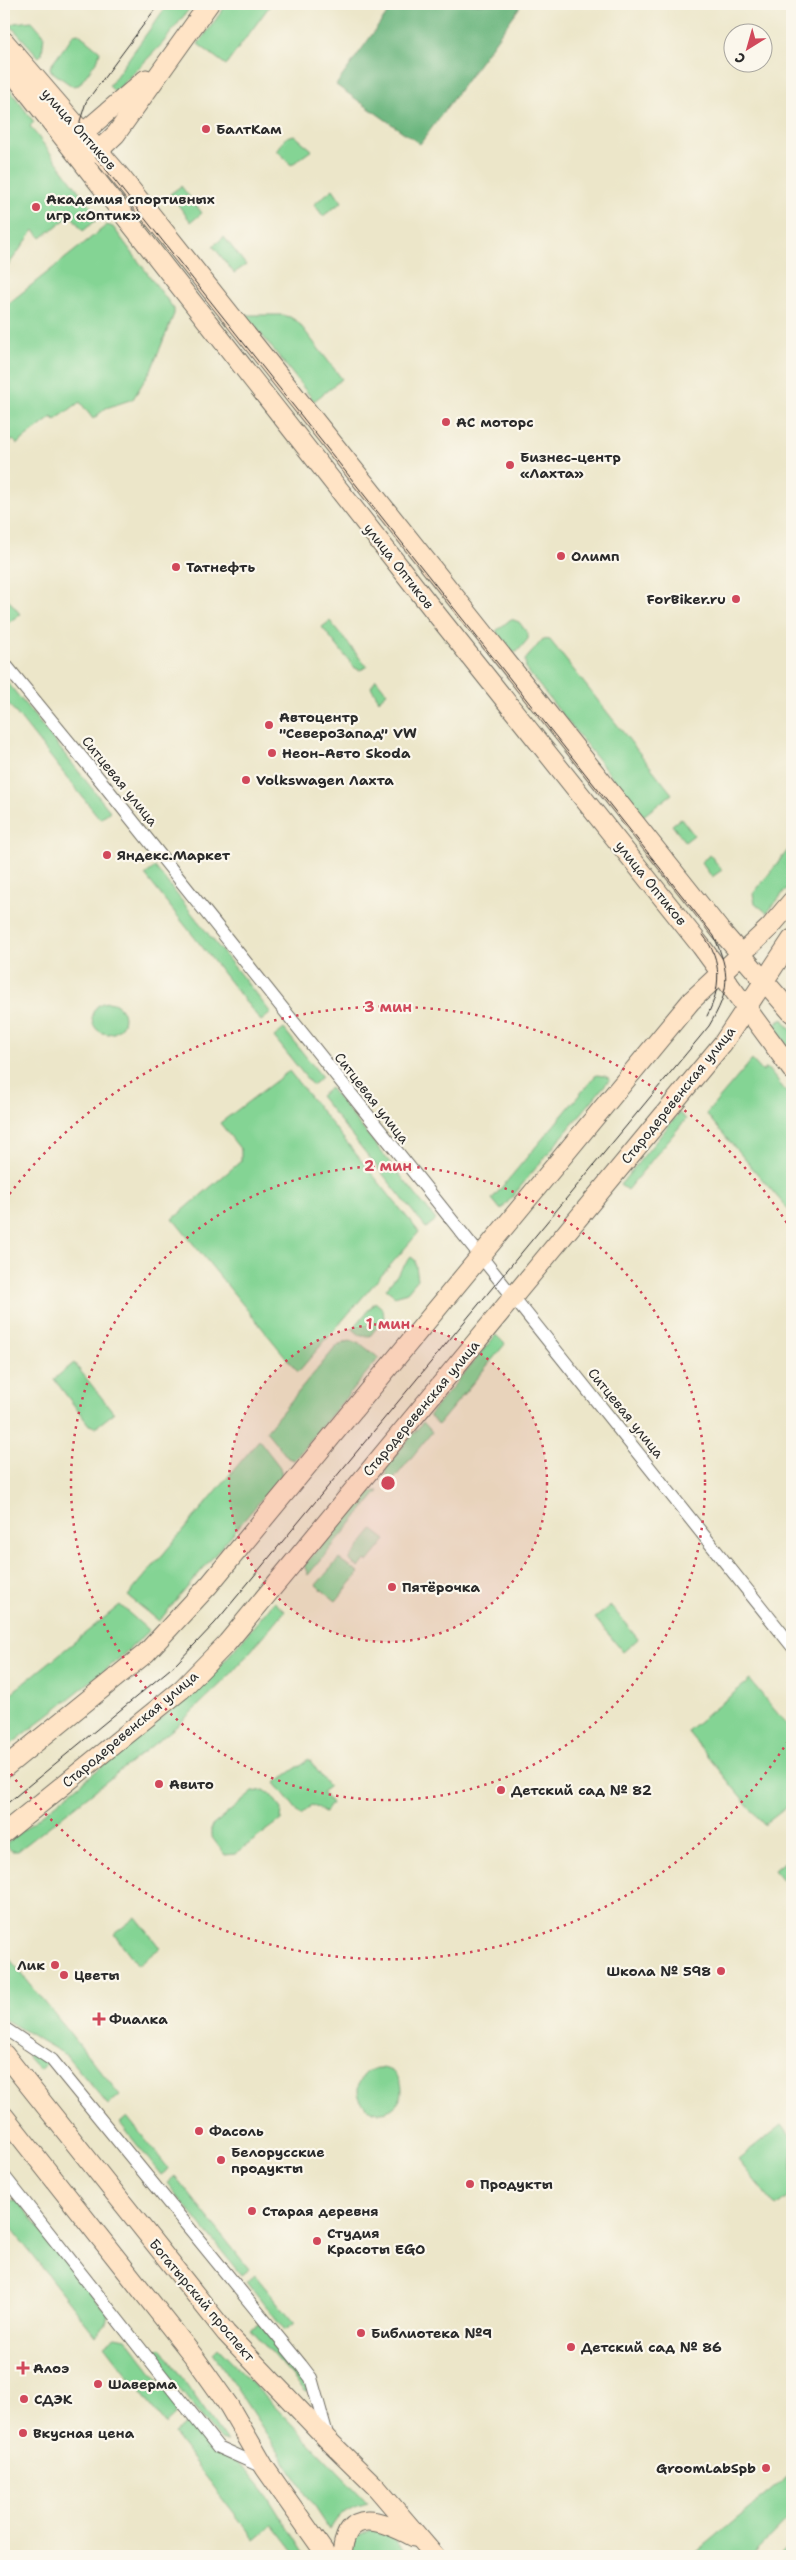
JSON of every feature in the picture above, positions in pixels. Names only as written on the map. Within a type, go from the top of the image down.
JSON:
[{"type":"main road","points":[[164,64],[83,133],[77,156],[98,151],[116,134],[164,64],[209,4]]},
{"type":"main road","name":"улица Оптиков","points":[[4,41],[98,151],[741,955],[792,1013]]},
{"type":"main road","name":"улица Оптиков","points":[[4,62],[721,974],[792,1070]]},
{"type":"main road","points":[[4,1768],[146,1652],[209,1585],[686,1008],[770,927],[792,901]]},
{"type":"main road","name":"Стародеревенская улица","points":[[4,1833],[176,1694],[227,1643],[723,1043],[792,939]]},
{"type":"main road","name":"Богатырский проспект","points":[[4,2054],[226,2333],[328,2440],[376,2487],[429,2550]]},
{"type":"main road","points":[[4,2116],[195,2358],[229,2406],[265,2468],[326,2556]]},
{"type":"main road","points":[[342,2556],[343,2538],[353,2525],[371,2519],[392,2525],[429,2550]]},
{"type":"street","name":"Ситцевая улица","points":[[4,662],[792,1646]]},
{"type":"street","points":[[4,2028],[52,2060],[301,2364],[311,2378],[328,2440]]},
{"type":"street","points":[[4,2176],[218,2447],[265,2468]]},
{"type":"green space","points":[[168,4],[193,4],[162,44],[115,92],[109,86]]},
{"type":"green space","points":[[227,4],[271,4],[226,65],[198,44]]},
{"type":"green space","points":[[394,4],[522,4],[420,144],[336,85]]},
{"type":"green space","points":[[32,21],[44,35],[42,54],[39,57],[11,26],[14,23]]},
{"type":"green space","points":[[78,33],[100,51],[98,59],[79,85],[72,86],[51,71],[50,67],[74,34]]},
{"type":"green space","points":[[4,82],[34,122],[30,126],[99,218],[83,231],[71,215],[41,238],[34,230],[4,271]]},
{"type":"green space","points":[[294,135],[312,150],[291,165],[277,150],[287,137]]},
{"type":"green space","points":[[181,186],[202,213],[191,222],[170,194]]},
{"type":"green space","points":[[333,189],[342,202],[323,216],[314,204]]},
{"type":"green space","points":[[107,225],[113,227],[174,309],[174,314],[152,368],[133,399],[106,408],[93,419],[80,402],[55,420],[52,417],[17,444],[13,440],[4,447],[4,307]]},
{"type":"green space","points":[[224,237],[246,265],[234,273],[213,246]]},
{"type":"green space","points":[[246,315],[280,315],[290,317],[298,322],[342,379],[314,401]]},
{"type":"green space","points":[[4,594],[20,614],[4,626]]},
{"type":"green space","points":[[511,619],[519,622],[528,634],[528,639],[517,652],[513,652],[496,631]]},
{"type":"green space","points":[[330,621],[367,667],[360,670],[355,668],[322,627]]},
{"type":"green space","points":[[543,639],[550,640],[672,794],[643,816],[526,669],[525,660]]},
{"type":"green space","points":[[4,678],[110,811],[100,819],[4,698]]},
{"type":"green space","points":[[376,679],[387,693],[379,700],[371,687]]},
{"type":"green space","points":[[681,818],[694,835],[685,842],[672,825]]},
{"type":"green space","points":[[792,845],[792,882],[767,913],[755,903],[753,894]]},
{"type":"green space","points":[[710,855],[722,870],[712,877],[701,862]]},
{"type":"green space","points":[[155,867],[271,1013],[261,1021],[145,875]]},
{"type":"green space","points":[[108,1002],[114,1003],[119,1007],[123,1012],[123,1024],[119,1029],[114,1033],[108,1034],[102,1033],[97,1029],[93,1024],[92,1018],[93,1012],[97,1007],[102,1003]]},
{"type":"green space","points":[[782,1018],[792,1031],[792,1051],[773,1027]]},
{"type":"green space","points":[[284,1029],[322,1077],[312,1085],[274,1037]]},
{"type":"green space","points":[[752,1060],[762,1071],[767,1068],[792,1099],[792,1214],[706,1114]]},
{"type":"green space","points":[[289,1071],[419,1232],[298,1372],[173,1219],[241,1161],[241,1150],[220,1123]]},
{"type":"green space","points":[[596,1075],[605,1076],[610,1079],[501,1210],[492,1199]]},
{"type":"green space","points":[[330,1088],[436,1220],[426,1228],[320,1096]]},
{"type":"green space","points":[[679,1113],[686,1119],[627,1190],[620,1185]]},
{"type":"green space","points":[[411,1257],[415,1260],[418,1279],[407,1292],[395,1296],[386,1289]]},
{"type":"green space","points":[[375,1302],[383,1309],[384,1319],[370,1336],[361,1336],[353,1329]]},
{"type":"green space","points":[[496,1335],[505,1344],[438,1425],[429,1415]]},
{"type":"green space","points":[[352,1341],[362,1345],[379,1358],[294,1460],[288,1458],[266,1431],[335,1348],[344,1342]]},
{"type":"green space","points":[[74,1363],[114,1413],[96,1427],[89,1425],[54,1379]]},
{"type":"green space","points":[[423,1422],[432,1432],[390,1484],[387,1481],[385,1468]]},
{"type":"green space","points":[[259,1440],[279,1466],[282,1475],[159,1621],[128,1596]]},
{"type":"green space","points":[[379,1491],[308,1575],[304,1565],[366,1492]]},
{"type":"green space","points":[[373,1530],[386,1540],[368,1562],[365,1560],[359,1568],[349,1560]]},
{"type":"green space","points":[[339,1559],[359,1573],[336,1601],[316,1585]]},
{"type":"green space","points":[[274,1602],[285,1611],[231,1674],[177,1726],[18,1851],[12,1851],[5,1845],[189,1696],[221,1665]]},
{"type":"green space","points":[[120,1605],[149,1631],[114,1663],[4,1750],[4,1699]]},
{"type":"green space","points":[[611,1606],[638,1639],[623,1652],[595,1618]]},
{"type":"green space","points":[[750,1680],[792,1731],[792,1803],[764,1825],[687,1731]]},
{"type":"green space","points":[[309,1759],[329,1787],[322,1792],[331,1803],[325,1812],[312,1805],[301,1815],[275,1783]]},
{"type":"green space","points":[[264,1790],[270,1794],[282,1809],[281,1820],[235,1854],[225,1855],[211,1836],[211,1827],[253,1792]]},
{"type":"green space","points":[[792,1855],[792,1892],[774,1870]]},
{"type":"green space","points":[[136,1917],[160,1948],[138,1965],[114,1934]]},
{"type":"green space","points":[[4,1952],[120,2095],[108,2105],[66,2055],[4,2019]]},
{"type":"green space","points":[[30,2051],[47,2063],[39,2070],[28,2057]]},
{"type":"green space","points":[[376,2068],[384,2068],[396,2074],[402,2090],[396,2106],[384,2112],[376,2112],[364,2106],[358,2094],[358,2086],[364,2074]]},
{"type":"green space","points":[[127,2117],[169,2169],[161,2175],[120,2123]]},
{"type":"green space","points":[[782,2125],[792,2138],[792,2194],[776,2207],[738,2160]]},
{"type":"green space","points":[[175,2176],[249,2269],[241,2275],[167,2183]]},
{"type":"green space","points":[[12,2200],[18,2201],[108,2314],[106,2325],[95,2335],[4,2219],[4,2204]]},
{"type":"green space","points":[[255,2275],[294,2323],[285,2330],[247,2282]]},
{"type":"green space","points":[[261,2323],[303,2377],[309,2391],[306,2392],[250,2329]]},
{"type":"green space","points":[[116,2336],[126,2338],[176,2403],[176,2414],[165,2424],[104,2345]]},
{"type":"green space","points":[[161,2348],[227,2442],[220,2440],[154,2357]]},
{"type":"green space","points":[[218,2348],[368,2503],[341,2515],[330,2530],[213,2353]]},
{"type":"green space","points":[[185,2424],[195,2427],[247,2470],[264,2491],[305,2556],[297,2556],[273,2525],[255,2540],[173,2434]]},
{"type":"green space","points":[[792,2473],[792,2515],[752,2556],[692,2556]]},
{"type":"green space","points":[[372,2529],[388,2535],[408,2556],[353,2556],[352,2551],[356,2538]]},
{"type":"green space","points":[[792,2542],[792,2556],[778,2556]]},
{"type":"tram line","points":[[4,1806],[176,1664],[215,1623],[709,1026],[721,1002],[726,981],[723,961],[714,936],[81,138],[80,121],[86,102],[159,4]]},
{"type":"tram line","points":[[703,935],[714,954],[718,975],[715,995],[707,1016]]},
{"type":"place","name":"БалтКам","points":[[206,129]]},
{"type":"place","name":"Академия спортивных игр «Оптик»","points":[[36,207]]},
{"type":"place","name":"АС моторс","points":[[446,422]]},
{"type":"place","name":"Бизнес-центр «Лахта»","points":[[510,465]]},
{"type":"place","name":"Олимп","points":[[561,556]]},
{"type":"place","name":"Татнефть","points":[[176,567]]},
{"type":"place","name":"ForBiker.ru","points":[[736,599]]},
{"type":"place","name":"Автоцентр \"СевероЗапад\" VW","points":[[269,725]]},
{"type":"place","name":"Неон-Авто Skoda","points":[[272,753]]},
{"type":"place","name":"Volkswagen Лахта","points":[[246,780]]},
{"type":"place","name":"Яндекс.Маркет","points":[[107,855]]},
{"type":"place","name":"Пятёрочка","points":[[392,1587]]},
{"type":"place","name":"Авито","points":[[159,1784]]},
{"type":"place","name":"Детский сад № 82","points":[[501,1790]]},
{"type":"place","name":"Лик","points":[[55,1965]]},
{"type":"place","name":"Школа № 598","points":[[721,1971]]},
{"type":"place","name":"Цветы","points":[[64,1975]]},
{"type":"place","name":"Фиалка","points":[[99,2019]]},
{"type":"place","name":"Фасоль","points":[[199,2131]]},
{"type":"place","name":"Белорусские продукты","points":[[221,2160]]},
{"type":"place","name":"Продукты","points":[[470,2184]]},
{"type":"place","name":"Старая деревня","points":[[252,2211]]},
{"type":"place","name":"Студия Красоты EGO","points":[[317,2241]]},
{"type":"place","name":"Библиотека №9","points":[[361,2333]]},
{"type":"place","name":"Детский сад № 86","points":[[571,2347]]},
{"type":"place","name":"Алоэ","points":[[23,2368]]},
{"type":"place","name":"Шаверма","points":[[98,2384]]},
{"type":"place","name":"СДЭК","points":[[24,2399]]},
{"type":"place","name":"Вкусная цена","points":[[23,2433]]},
{"type":"place","name":"GroomLabSpb","points":[[766,2468]]}]
